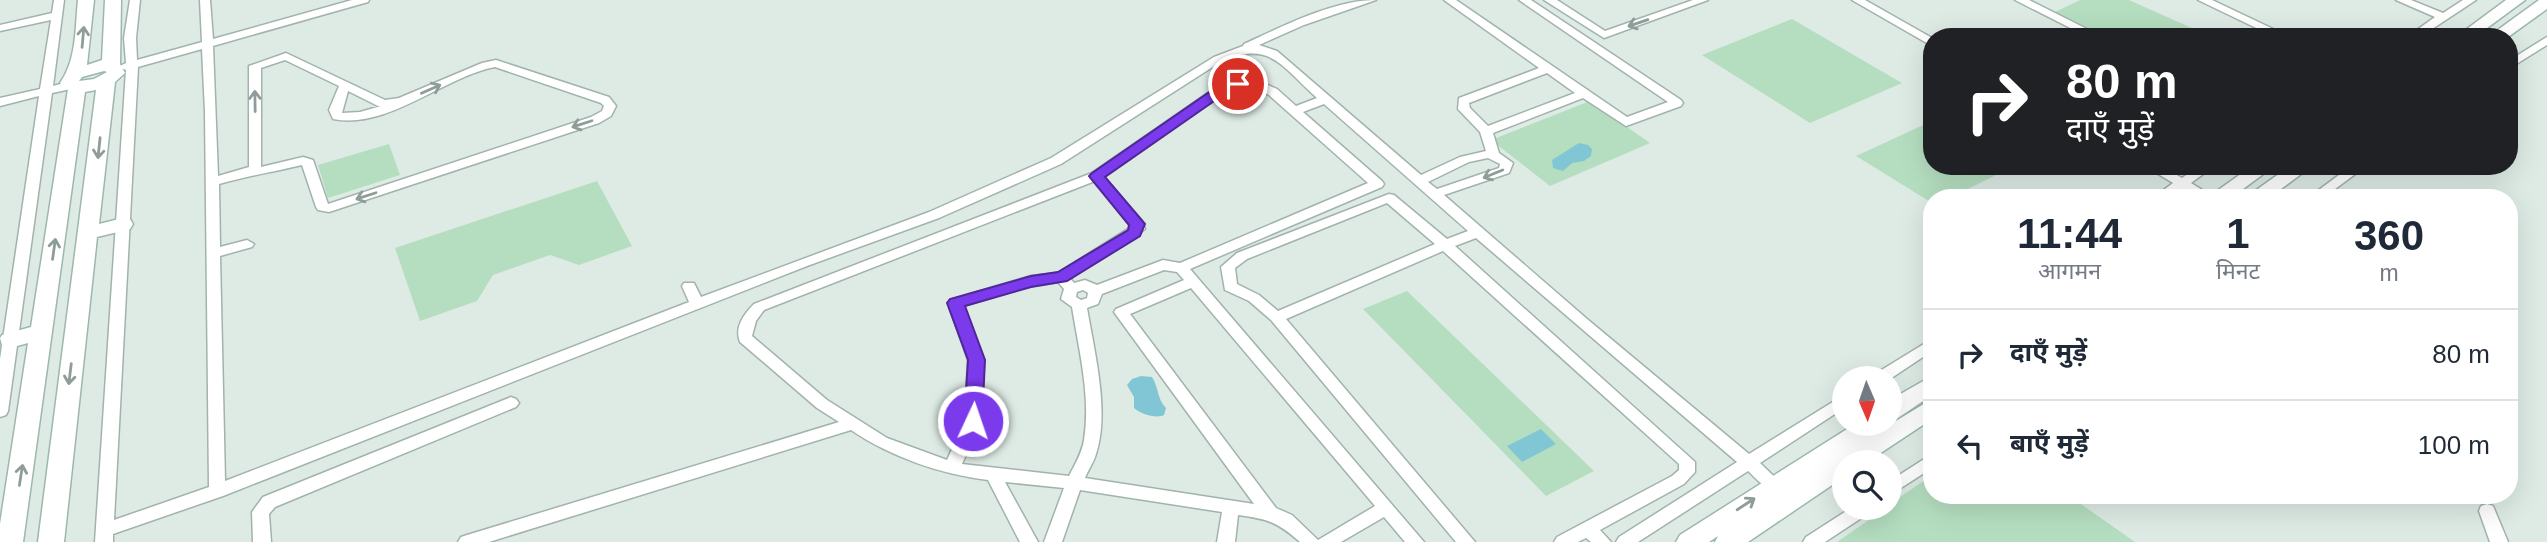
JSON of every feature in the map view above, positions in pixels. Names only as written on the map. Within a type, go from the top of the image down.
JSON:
[{"type":"main road","points":[[10,542],[42,332],[75,82],[82,50],[86,0]]},
{"type":"main road","points":[[51,542],[89,233],[116,70],[113,0]]},
{"type":"main road","points":[[2477,28],[2517,0]]},
{"type":"main road","points":[[2509,28],[2547,2]]},
{"type":"main road","points":[[75,82],[98,65],[116,70]]},
{"type":"main road","points":[[2230,189],[2252,175]]},
{"type":"main road","points":[[2268,189],[2290,175]]},
{"type":"main road","points":[[89,233],[123,224]]},
{"type":"main road","points":[[10,340],[42,332]]},
{"type":"main road","points":[[1902,404],[1923,390]]},
{"type":"main road","points":[[1867,450],[1923,414]]},
{"type":"main road","points":[[1689,542],[1853,436]]},
{"type":"main road","points":[[1728,542],[1832,473]]},
{"type":"street","points":[[0,411],[59,0]]},
{"type":"street","points":[[135,0],[130,38],[116,70],[123,224],[104,536],[698,304],[934,215],[1056,161],[1218,59],[1300,23],[1371,0]]},
{"type":"street","points":[[205,0],[212,182],[217,491]]},
{"type":"street","points":[[116,70],[364,0]]},
{"type":"street","points":[[1449,0],[1626,122],[1677,103],[1524,0]]},
{"type":"street","points":[[1549,0],[1604,35],[1703,0]]},
{"type":"street","points":[[1857,0],[1923,38]]},
{"type":"street","points":[[2020,0],[2079,28]]},
{"type":"street","points":[[2203,0],[2265,28]]},
{"type":"street","points":[[2400,0],[2444,17]]},
{"type":"street","points":[[2426,28],[2471,0]]},
{"type":"street","points":[[0,28],[56,15]]},
{"type":"street","points":[[2518,60],[2547,40]]},
{"type":"street","points":[[1241,48],[1260,48],[1273,53],[1747,464],[1775,485]]},
{"type":"street","points":[[256,169],[255,66],[261,61],[286,56],[382,103],[403,101]]},
{"type":"street","points":[[212,182],[256,169],[263,171],[308,163],[323,207],[329,208],[595,120],[607,113],[610,106],[605,100],[496,63],[370,114],[351,117],[337,116],[335,110],[345,85]]},
{"type":"street","points":[[1434,194],[1504,170],[1507,163],[1493,153],[1486,131],[1464,109],[1462,101],[1548,69]]},
{"type":"street","points":[[0,102],[75,82]]},
{"type":"street","points":[[1066,283],[1068,299],[1079,305],[1093,301],[1096,292],[1163,265],[1181,268],[1377,184],[1273,92],[1255,83],[1238,84],[1212,96],[1097,176],[759,307],[751,316],[744,332],[745,338],[822,404],[881,442],[952,468],[1074,483],[1270,513],[1286,520],[1311,542]]},
{"type":"street","points":[[1486,131],[1584,94]]},
{"type":"street","points":[[1294,111],[1325,99]]},
{"type":"street","points":[[1419,181],[1479,155],[1493,153]]},
{"type":"street","points":[[2167,175],[2193,189]]},
{"type":"street","points":[[2173,189],[2194,175]]},
{"type":"street","points":[[2327,189],[2347,175]]},
{"type":"street","points":[[1066,283],[1138,229],[1137,224],[1097,176]]},
{"type":"street","points":[[1466,542],[1276,317],[1254,298],[1230,287],[1228,267],[1242,256],[1389,198],[1687,463],[1687,472],[1678,480],[1563,542]]},
{"type":"street","points":[[1276,317],[1479,232]]},
{"type":"street","points":[[213,253],[247,244]]},
{"type":"street","points":[[1181,268],[1415,542]]},
{"type":"street","points":[[952,468],[973,421],[976,360],[956,303],[1031,281],[1085,285],[1096,292]]},
{"type":"street","points":[[1193,282],[1121,312],[1270,513]]},
{"type":"street","points":[[689,286],[698,304]]},
{"type":"street","points":[[1054,542],[1092,439],[1093,390],[1079,305]]},
{"type":"street","points":[[1898,366],[1923,350]]},
{"type":"street","points":[[262,542],[260,512],[269,502],[511,403]]},
{"type":"street","points":[[1625,542],[1832,409]]},
{"type":"street","points":[[467,542],[853,424]]},
{"type":"street","points":[[1902,481],[1923,466]]},
{"type":"street","points":[[993,474],[1028,542]]},
{"type":"street","points":[[1226,542],[1231,507]]},
{"type":"street","points":[[1326,542],[1386,508]]},
{"type":"street","points":[[2487,511],[2499,542]]},
{"type":"street","points":[[1812,542],[1845,520]]},
{"type":"street","points":[[1588,528],[1602,542]]},
{"type":"green space","points":[[2080,0],[2129,0],[2192,28],[2089,28],[2055,12]]},
{"type":"green space","points":[[1792,19],[1902,83],[1810,123],[1702,55]]},
{"type":"green space","points":[[1590,101],[1650,143],[1550,186],[1491,140]]},
{"type":"green space","points":[[1923,125],[1923,175],[1996,175],[1968,189],[1923,189],[1923,197],[1856,156]]},
{"type":"green space","points":[[389,144],[400,175],[328,198],[318,165]]},
{"type":"green space","points":[[597,181],[632,246],[579,265],[550,255],[493,275],[477,301],[420,321],[395,248]]},
{"type":"green space","points":[[1407,291],[1594,471],[1546,496],[1363,309]]},
{"type":"green space","points":[[1923,481],[1923,504],[2081,504],[2135,542],[1837,542],[1869,520],[1902,520],[1902,496]]},
{"type":"water","points":[[1579,143],[1592,149],[1591,156],[1584,161],[1572,163],[1563,171],[1553,168],[1552,160]]},
{"type":"water","points":[[1152,377],[1166,408],[1164,415],[1149,415],[1134,408],[1134,397],[1127,385],[1132,379]]},
{"type":"water","points":[[1541,429],[1556,444],[1522,462],[1507,446]]},
{"type":"route","points":[[973,421],[976,360],[956,303],[1031,281],[1062,277],[1135,233],[1137,224],[1097,176],[1212,96],[1238,84]]}]
